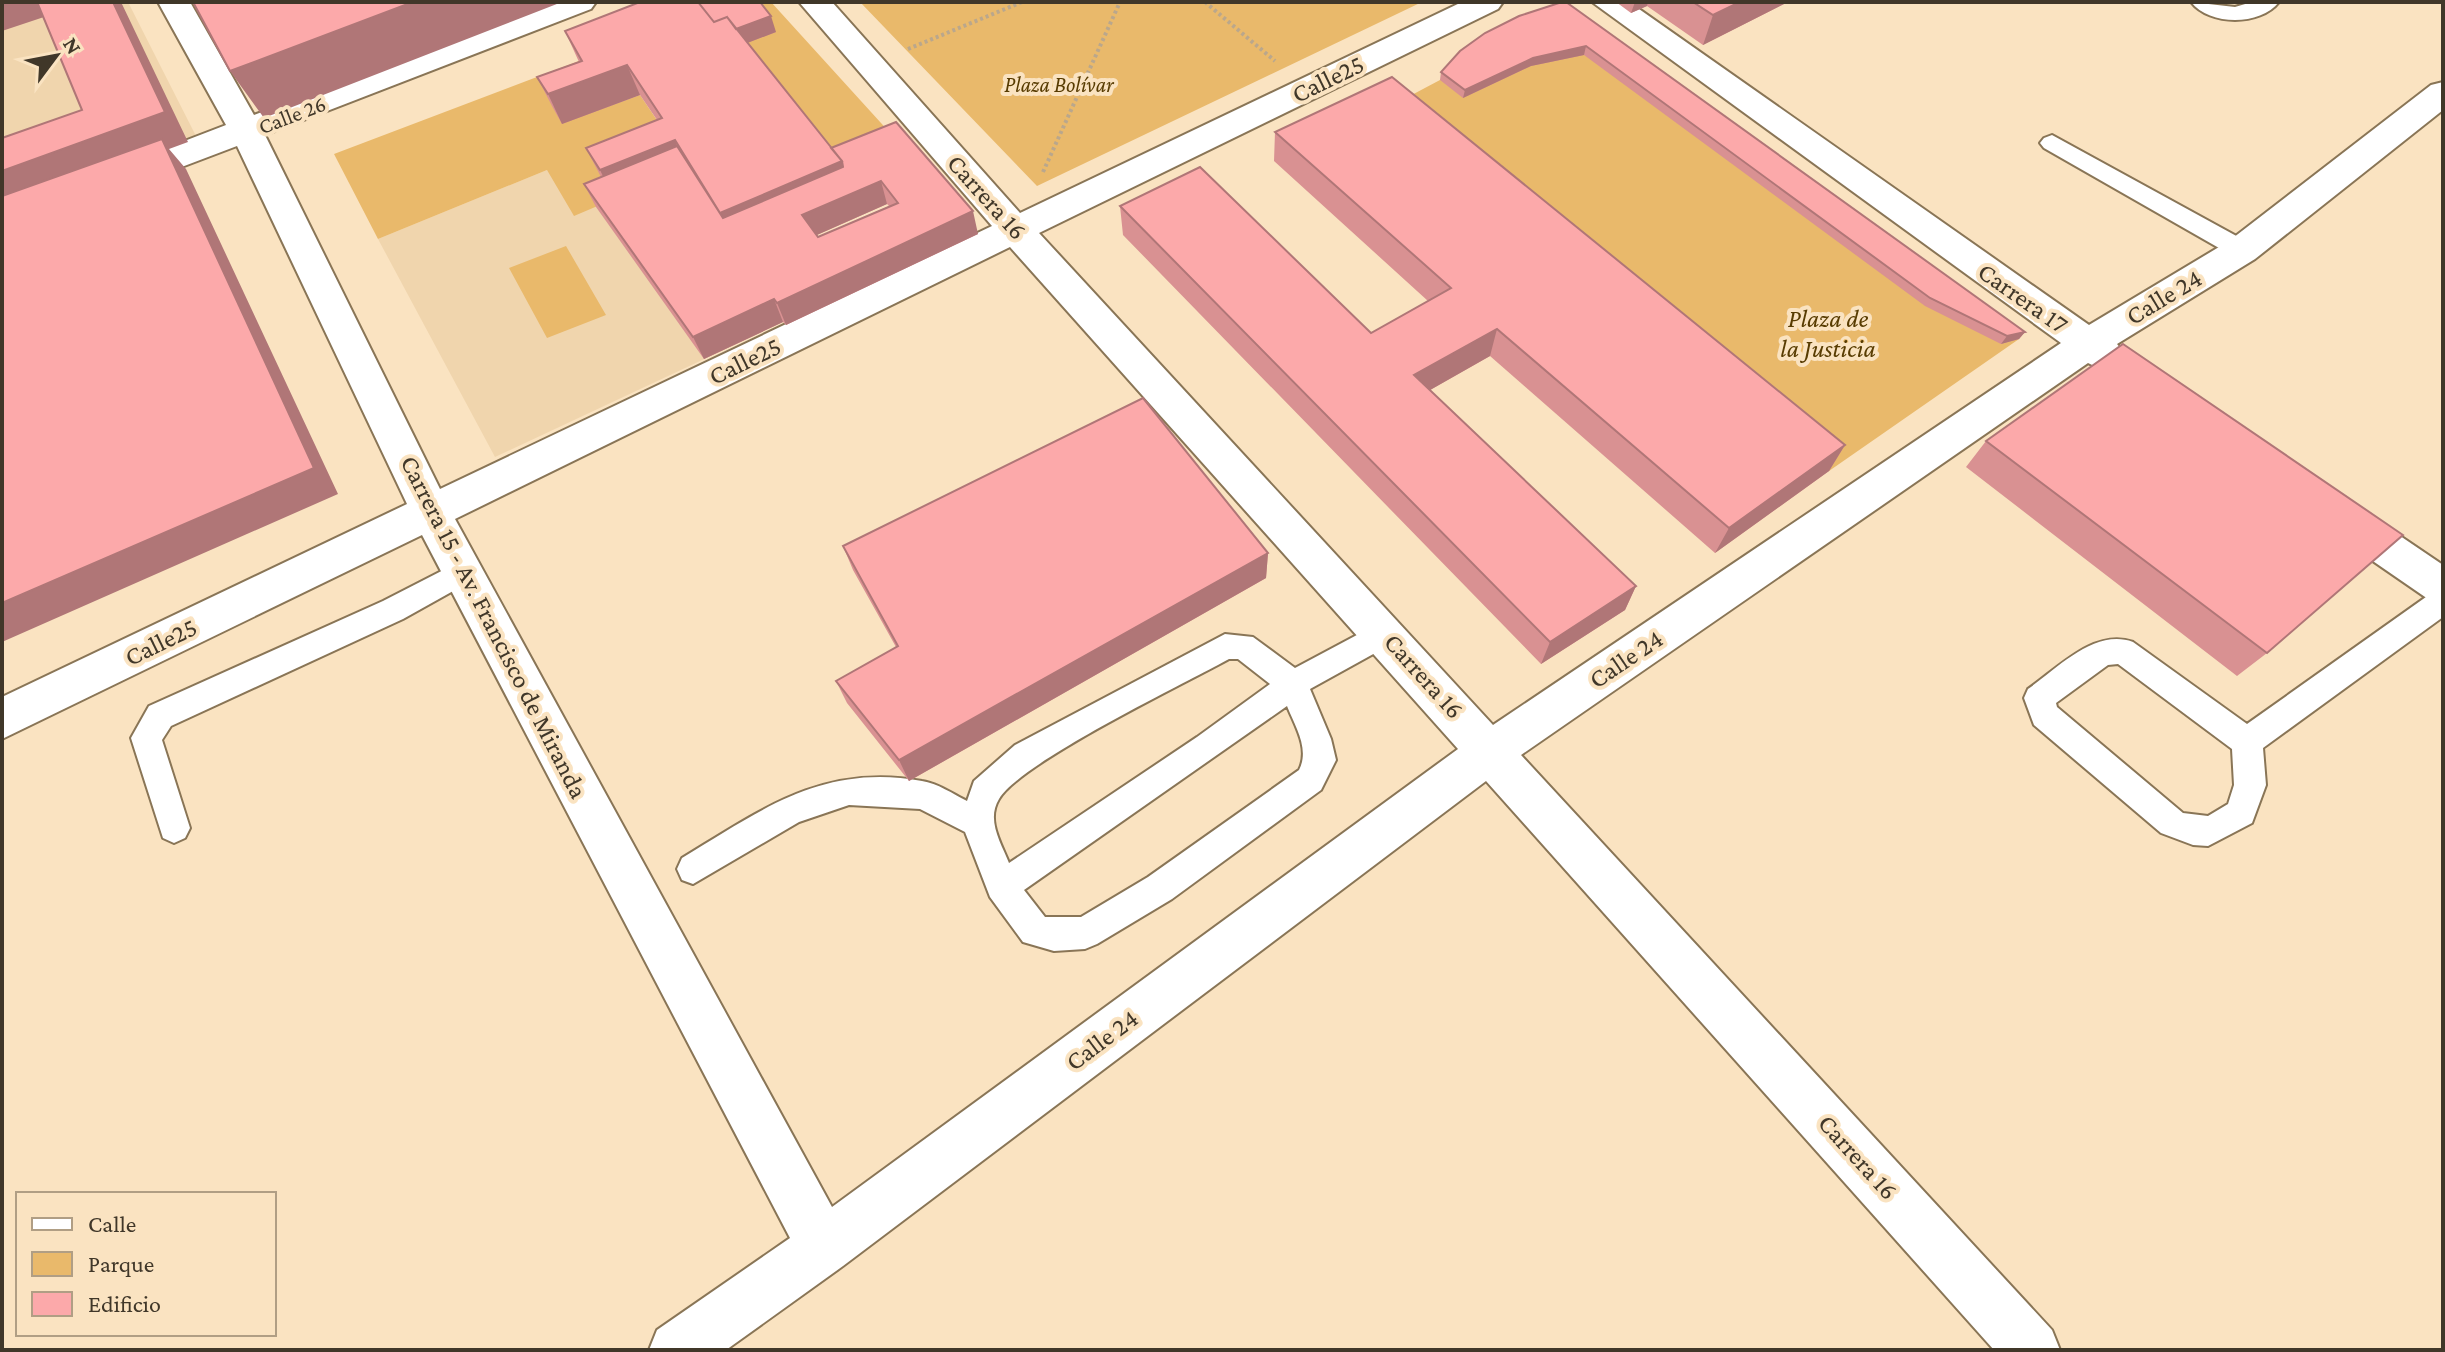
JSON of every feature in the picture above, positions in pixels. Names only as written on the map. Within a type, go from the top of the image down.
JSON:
[{"type":"street","name":"Carrera 15 - Av. Francisco de Miranda","points":[[174,2],[247,132],[461,573],[824,1247]]},
{"type":"street","name":"Calle 26","points":[[89,189],[247,132],[580,2]]},
{"type":"street","name":"Carrera 16","points":[[815,2],[1016,231],[1385,633],[2032,1350]]},
{"type":"street","name":"Calle25","points":[[2,719],[1487,2]]},
{"type":"street","name":"Carrera 17","points":[[1608,2],[2141,380]]},
{"type":"street","name":"Calle 24","points":[[677,1350],[824,1247],[1491,751],[2088,344],[2242,250],[2443,93]]},
{"type":"street","points":[[2312,497],[2443,587]]},
{"type":"lane","points":[[2202,2],[2232,15],[2249,13],[2268,2]]},
{"type":"lane","points":[[2052,143],[2242,250]]},
{"type":"lane","points":[[174,828],[146,738],[160,716],[393,610],[461,573]]},
{"type":"lane","points":[[2247,742],[2443,601]]},
{"type":"lane","points":[[1002,886],[1208,747],[1293,684],[1385,633]]},
{"type":"lane","points":[[1243,646],[1293,684],[1316,739],[1320,760],[1310,780],[1173,879],[1085,933],[1054,935],[1035,931],[1002,886],[977,822],[985,791],[1026,755],[1225,647],[1243,646]]},
{"type":"lane","points":[[2123,651],[2247,742],[2250,785],[2241,813],[2211,832],[2195,834],[2172,823],[2045,715],[2039,698],[2099,655],[2123,651]]},
{"type":"lane","points":[[693,869],[790,810],[849,791],[923,795],[977,822]]},
{"type":"path","points":[[906,50],[1022,2]]},
{"type":"path","points":[[1037,186],[1120,2]]},
{"type":"path","points":[[1205,2],[1283,69]]},
{"type":"shaded area","points":[[2,2],[128,2],[198,140],[2,214]]},
{"type":"shaded area","points":[[547,170],[614,199],[687,170],[783,322],[495,457],[378,239]]},
{"type":"green space","points":[[751,2],[771,2],[901,145],[836,172],[737,47]]},
{"type":"green space","name":"Plaza Bolívar","points":[[860,2],[1422,2],[1037,186]]},
{"type":"green space","name":"Plaza de la Justicia","points":[[1563,10],[2019,339],[1829,471],[1389,107],[1440,80],[1459,59]]},
{"type":"green space","points":[[579,61],[596,90],[562,123],[640,95],[675,147],[614,199],[574,216],[547,170],[378,239],[334,154]]},
{"type":"green space","points":[[566,246],[606,315],[547,338],[509,268]]},
{"type":"building","points":[[37,2],[113,2],[165,112],[2,171],[2,138],[82,110]]},
{"type":"building","points":[[193,2],[413,2],[230,71]]},
{"type":"building","points":[[640,2],[698,2],[714,22],[727,17],[842,161],[720,213],[675,140],[600,170],[586,148],[662,118],[627,65],[548,94],[537,77],[582,61],[565,31]]},
{"type":"building","points":[[698,2],[760,2],[771,16],[736,29],[727,17],[714,22]]},
{"type":"building","points":[[1562,2],[2025,332],[2007,336],[1930,298],[1586,46],[1533,58],[1465,90],[1441,72],[1460,51],[1485,33],[1519,16]]},
{"type":"building","points":[[1693,2],[1740,2],[1713,15]]},
{"type":"building","points":[[1392,77],[1845,445],[1729,528],[1497,329],[1414,375],[1636,586],[1550,642],[1120,206],[1200,167],[1371,333],[1451,288],[1275,132]]},
{"type":"building","points":[[896,122],[973,211],[777,303],[774,299],[693,337],[584,184],[677,146],[723,218],[843,167],[831,148]],"holes":[[[881,181],[898,203],[818,237],[802,215]]]},
{"type":"building","points":[[162,139],[314,468],[2,603],[2,196]]},
{"type":"building","points":[[2123,344],[2403,535],[2267,653],[1986,441]]},
{"type":"building","points":[[1143,398],[1268,553],[899,760],[836,681],[898,646],[843,546]]}]
